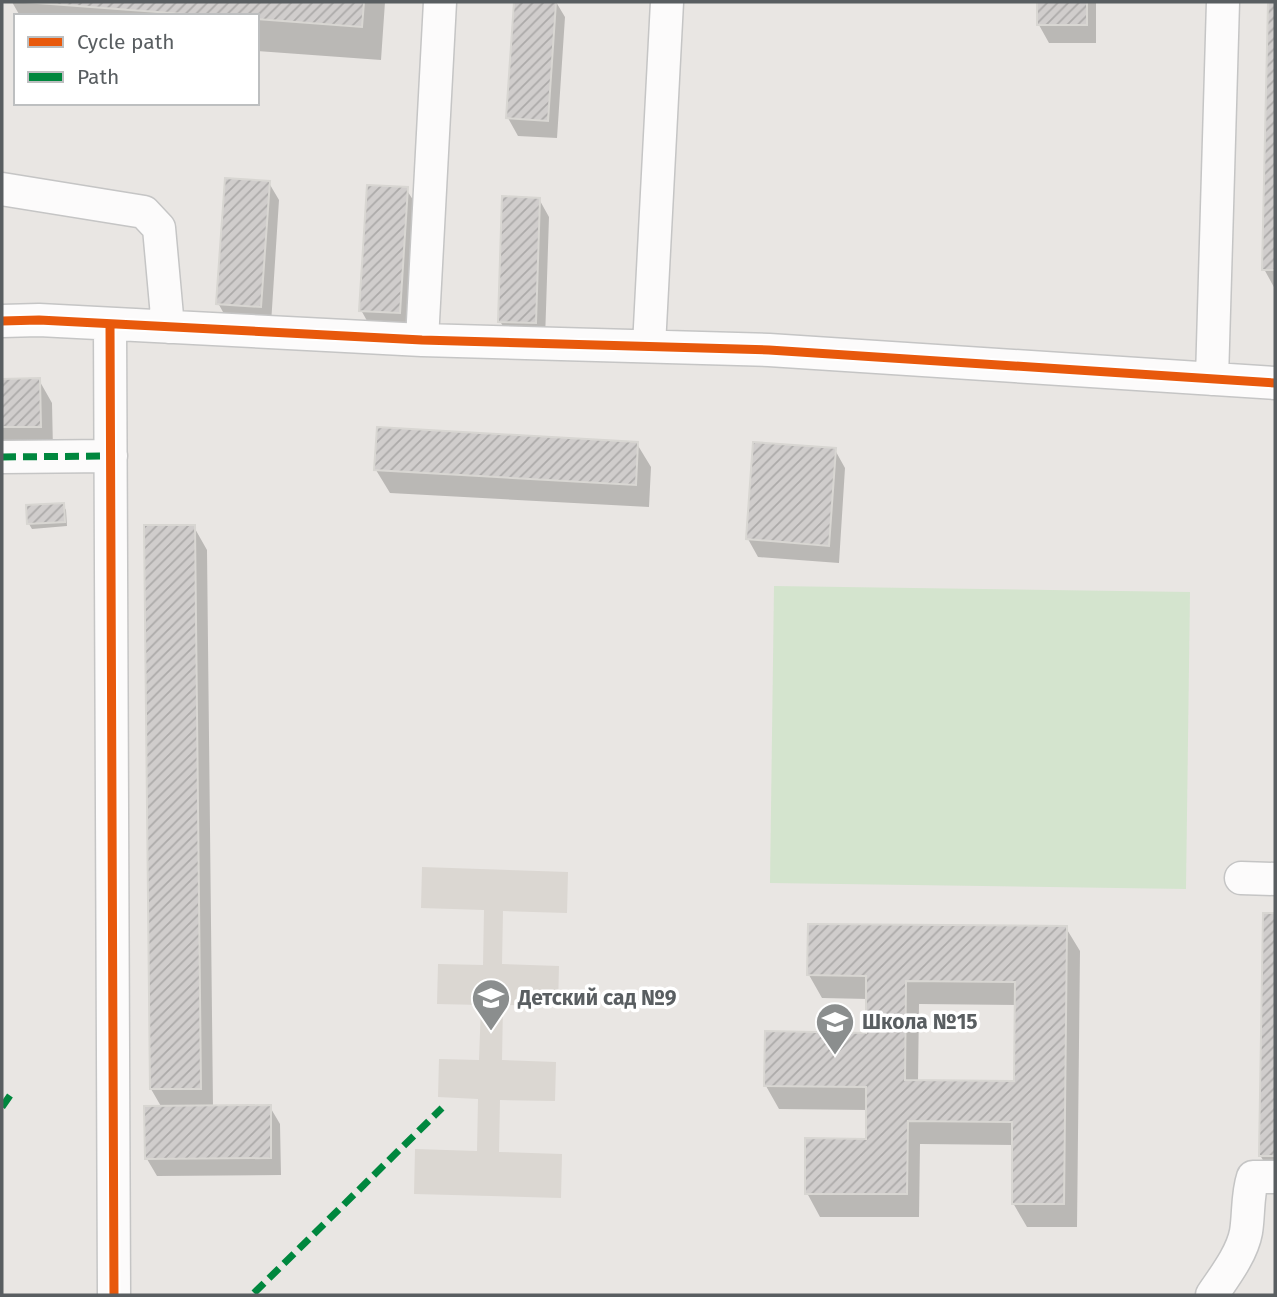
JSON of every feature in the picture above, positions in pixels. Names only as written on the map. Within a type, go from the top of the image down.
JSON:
[{"type":"street","points":[[422,340],[440,2]]},
{"type":"street","points":[[649,346],[667,2]]},
{"type":"street","points":[[1212,379],[1223,2]]},
{"type":"street","points":[[2,189],[144,212],[159,228],[168,327]]},
{"type":"street","points":[[2,321],[422,340],[769,350],[1275,383]]},
{"type":"street","points":[[110,324],[114,1295]]},
{"type":"street","points":[[2,457],[111,456]]},
{"type":"street","points":[[1241,878],[1275,879]]},
{"type":"street","points":[[1212,1295],[1228,1272],[1245,1236],[1253,1177],[1275,1177]]},
{"type":"shaded area","name":"Детский сад №9","points":[[422,867],[568,872],[567,913],[503,911],[502,964],[559,966],[558,1006],[503,1005],[502,1060],[556,1062],[555,1101],[500,1100],[499,1152],[562,1154],[561,1198],[414,1194],[415,1149],[477,1151],[478,1099],[438,1097],[439,1059],[479,1060],[481,1005],[437,1004],[438,964],[483,965],[484,910],[421,908]]},
{"type":"green space","points":[[774,586],[1190,592],[1186,889],[770,883]]},
{"type":"building","points":[[24,2],[364,2],[362,27],[259,19],[259,14],[184,14]]},
{"type":"building","points":[[514,2],[556,2],[548,121],[506,118]]},
{"type":"building","points":[[1037,2],[1087,2],[1087,25],[1037,25]]},
{"type":"building","points":[[1268,2],[1275,2],[1275,270],[1262,270]]},
{"type":"building","points":[[225,178],[270,181],[261,307],[216,304]]},
{"type":"building","points":[[367,185],[408,187],[400,313],[359,311]]},
{"type":"building","points":[[502,196],[540,198],[536,323],[498,322]]},
{"type":"building","points":[[40,378],[41,427],[2,427],[2,379]]},
{"type":"building","points":[[377,427],[638,442],[636,485],[374,470]]},
{"type":"building","points":[[753,442],[836,448],[829,546],[746,539]]},
{"type":"building","points":[[64,503],[65,522],[27,524],[26,505]]},
{"type":"building","points":[[144,525],[195,525],[201,1089],[150,1089]]},
{"type":"building","points":[[1263,913],[1275,913],[1275,1156],[1259,1156]]},
{"type":"building","name":"Школа №15","points":[[808,924],[1067,926],[1064,1204],[1012,1204],[1012,1122],[908,1121],[907,1194],[805,1194],[805,1138],[866,1139],[866,1087],[764,1086],[765,1031],[866,1033],[866,976],[807,975]],"holes":[[[906,981],[1015,982],[1014,1081],[905,1080]]]},
{"type":"building","points":[[271,1105],[271,1158],[145,1159],[144,1106]]},
{"type":"marked path","points":[[2,457],[111,456]]},
{"type":"marked path","points":[[2,1107],[11,1094]]},
{"type":"marked path","points":[[254,1293],[442,1108]]},
{"type":"cycle path","points":[[2,321],[39,320],[422,340],[769,350],[1275,383]]},
{"type":"cycle path","points":[[110,324],[114,1295]]},
{"type":"place","name":"Детский сад №9","points":[[491,1032]]},
{"type":"place","name":"Школа №15","points":[[835,1056]]}]
